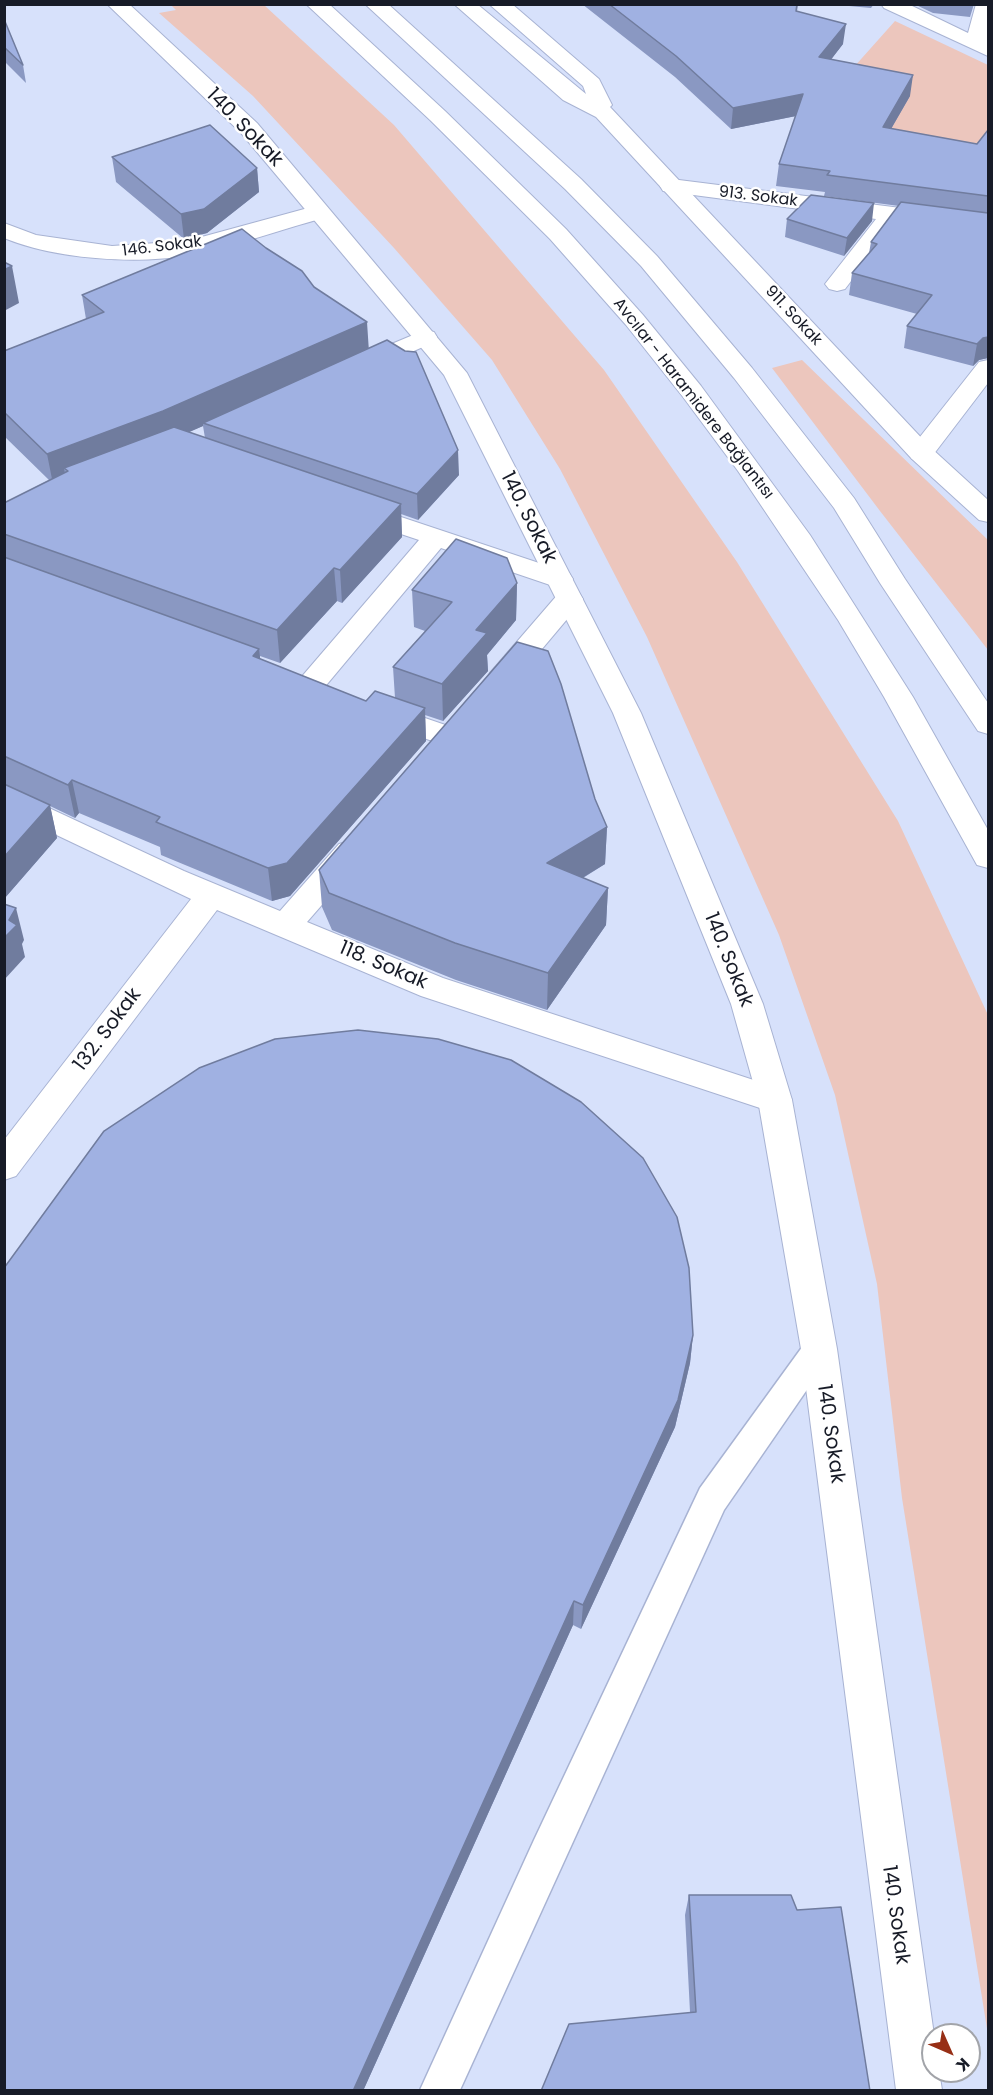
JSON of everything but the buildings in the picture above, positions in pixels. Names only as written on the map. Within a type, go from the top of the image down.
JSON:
[{"type":"main road","name":"140. Sokak","points":[[117,4],[249,128],[455,373],[632,724],[747,1004],[775,1100],[819,1349],[919,2091]]},
{"type":"main road","name":"Avcılar - Haramidere Bağlantısı","points":[[316,4],[405,83],[573,250],[633,319],[713,420],[780,510],[849,618],[945,775],[988,857]]},
{"type":"main road","points":[[375,4],[514,129],[649,261],[743,373],[845,504],[894,583],[988,724]]},
{"type":"main road","name":"911. Sokak","points":[[464,4],[571,95],[604,112],[643,153],[670,186],[921,453],[988,514]]},
{"type":"main road","name":"911. Sokak","points":[[499,4],[592,83],[604,112]]},
{"type":"main road","points":[[891,4],[982,47],[986,4]]},
{"type":"main road","name":"913. Sokak","points":[[670,186],[988,226]]},
{"type":"main road","name":"146. Sokak","points":[[4,230],[31,241],[112,253],[188,248],[319,212]]},
{"type":"main road","points":[[837,284],[892,213]]},
{"type":"main road","points":[[339,376],[425,337]]},
{"type":"main road","points":[[921,453],[988,367]]},
{"type":"main road","points":[[334,502],[436,537],[564,589],[457,728],[363,707]]},
{"type":"main road","points":[[308,687],[436,537]]},
{"type":"main road","name":"118. Sokak","points":[[4,797],[173,879],[432,987],[775,1100]]},
{"type":"main road","points":[[286,926],[364,836]]},
{"type":"main road","name":"132. Sokak","points":[[4,1166],[212,894]]},
{"type":"lane","points":[[440,2091],[547,1853],[712,1499],[819,1349]]},
{"type":"shaded area","points":[[171,5],[264,5],[394,125],[604,370],[737,562],[898,821],[988,1015],[988,2035],[902,1498],[877,1284],[835,1095],[779,935],[647,637],[560,469],[492,360],[394,248],[253,96],[159,13],[176,10]]},
{"type":"shaded area","points":[[895,21],[988,65],[988,140],[976,157],[804,123]]},
{"type":"shaded area","points":[[802,360],[988,540],[988,650],[772,368]]}]
